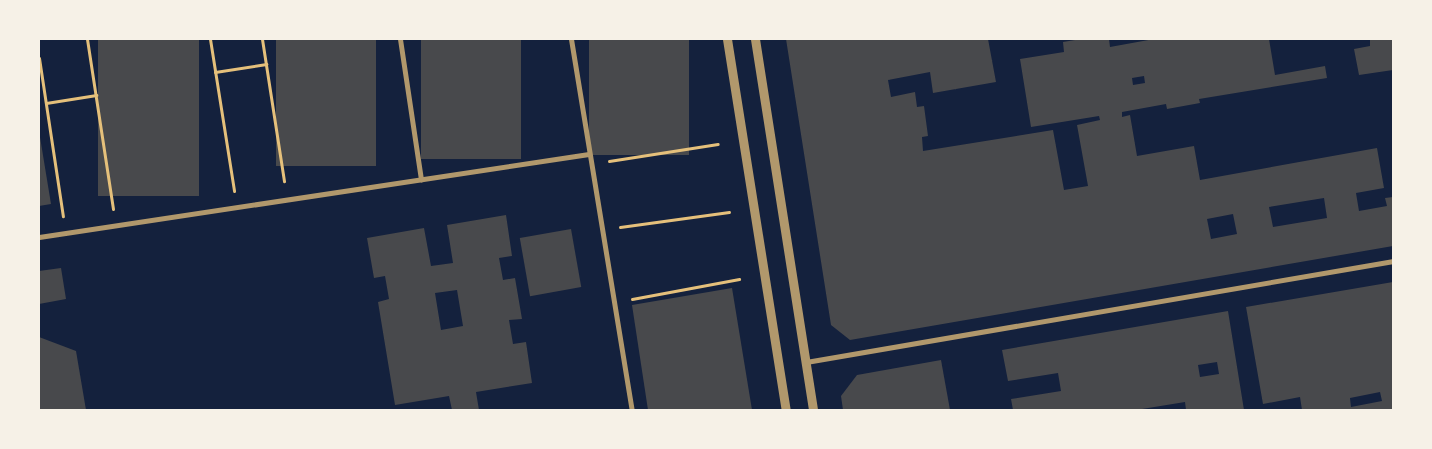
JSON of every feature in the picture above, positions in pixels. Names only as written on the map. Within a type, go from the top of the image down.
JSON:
[{"type":"street","points":[[400,39],[422,179]]},
{"type":"street","points":[[570,39],[632,410]]},
{"type":"street","points":[[727,39],[786,410]]},
{"type":"street","points":[[755,39],[813,410]]},
{"type":"street","points":[[39,237],[589,154]]},
{"type":"street","points":[[806,362],[1393,261]]},
{"type":"path","points":[[87,39],[113,209]]},
{"type":"path","points":[[210,39],[234,192]]},
{"type":"path","points":[[262,39],[285,184]]},
{"type":"path","points":[[39,58],[63,216]]},
{"type":"path","points":[[215,72],[266,64]]},
{"type":"path","points":[[46,103],[96,95]]},
{"type":"path","points":[[604,162],[718,144]]},
{"type":"path","points":[[611,228],[729,212]]},
{"type":"path","points":[[626,300],[739,279]]},
{"type":"building","points":[[98,39],[199,39],[199,196],[98,196]]},
{"type":"building","points":[[276,39],[376,39],[376,166],[276,166]]},
{"type":"building","points":[[421,39],[521,39],[521,159],[421,159]]},
{"type":"building","points":[[589,39],[689,39],[689,155],[589,155]]},
{"type":"building","points":[[786,39],[988,39],[996,82],[933,93],[930,72],[888,80],[891,97],[915,92],[917,107],[924,106],[928,136],[922,137],[923,151],[1053,130],[1064,190],[1088,186],[1077,125],[1100,120],[1099,116],[1031,127],[1020,59],[1064,52],[1063,42],[1081,39],[1109,39],[1110,47],[1154,39],[1269,39],[1275,75],[1325,66],[1327,78],[1199,99],[1200,103],[1167,109],[1166,104],[1122,112],[1122,117],[1130,115],[1137,156],[1194,146],[1200,180],[1377,148],[1384,188],[1356,193],[1359,211],[1387,206],[1385,198],[1393,197],[1393,246],[850,340],[831,325]],"holes":[[[1144,76],[1145,83],[1133,85],[1132,78]],[[1324,198],[1327,218],[1273,227],[1269,207]],[[1233,214],[1237,234],[1211,239],[1207,219]]]},
{"type":"building","points":[[1370,39],[1393,39],[1393,70],[1359,75],[1354,49],[1370,46]]},
{"type":"building","points":[[39,131],[51,204],[39,206]]},
{"type":"building","points":[[506,215],[512,256],[499,258],[503,280],[515,278],[522,319],[509,320],[513,344],[526,342],[532,383],[476,392],[479,410],[452,410],[449,396],[395,405],[378,302],[389,299],[385,276],[374,278],[367,238],[424,228],[431,266],[453,263],[447,225]],"holes":[[[457,290],[463,326],[441,330],[435,293]]]},
{"type":"building","points":[[571,229],[581,287],[530,296],[520,238]]},
{"type":"building","points":[[61,268],[66,299],[39,304],[39,271]]},
{"type":"building","points":[[1393,282],[1393,410],[1302,410],[1300,397],[1263,404],[1246,307]],"holes":[[[1380,392],[1382,401],[1351,407],[1350,398]]]},
{"type":"building","points":[[732,288],[752,410],[648,410],[632,305]]},
{"type":"building","points":[[1228,311],[1244,410],[1186,410],[1185,402],[1136,410],[1013,410],[1011,399],[1061,391],[1058,373],[1008,381],[1002,350]],"holes":[[[1217,362],[1219,374],[1200,377],[1198,365]]]},
{"type":"building","points":[[39,337],[76,351],[86,410],[39,410]]},
{"type":"building","points":[[941,360],[950,410],[843,410],[841,396],[857,375]]}]
